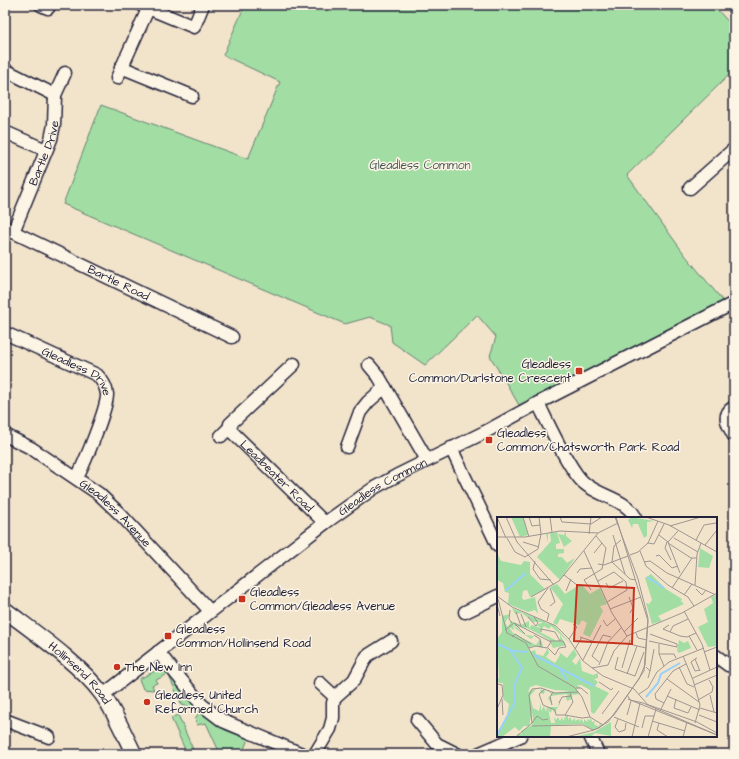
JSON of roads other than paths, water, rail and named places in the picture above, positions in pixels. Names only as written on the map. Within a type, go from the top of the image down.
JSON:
[{"type":"main road","name":"Hollinsend Road","points":[[5,610],[91,681],[103,695],[120,724],[134,754]]},
{"type":"street","points":[[41,5],[48,8],[50,5]]},
{"type":"street","points":[[192,96],[119,72],[145,7],[194,27],[203,5]]},
{"type":"street","points":[[5,70],[55,95]]},
{"type":"street","name":"Bartle Drive","points":[[9,230],[46,150],[54,125],[55,95],[65,73]]},
{"type":"street","points":[[5,132],[46,150]]},
{"type":"street","points":[[690,188],[734,149]]},
{"type":"street","name":"Bartle Road","points":[[9,230],[232,336]]},
{"type":"street","name":"Gleadless Common","points":[[103,695],[325,523],[374,488],[734,303]]},
{"type":"street","name":"Gleadless Drive","points":[[5,333],[97,375],[106,387],[106,402],[77,478]]},
{"type":"street","name":"Leadbeater Road","points":[[294,364],[230,424],[225,432],[231,431],[325,523]]},
{"type":"street","points":[[369,365],[385,387],[427,460]]},
{"type":"street","points":[[347,447],[360,412],[368,402],[385,387]]},
{"type":"street","points":[[538,403],[576,475],[594,490],[614,498],[632,510],[636,517]]},
{"type":"street","points":[[734,407],[728,411],[726,418],[726,422],[734,436]]},
{"type":"street","name":"Gleadless Avenue","points":[[5,435],[31,448],[99,494],[121,515],[210,612]]},
{"type":"street","points":[[451,448],[497,544]]},
{"type":"street","points":[[465,612],[497,596]]},
{"type":"street","points":[[315,754],[330,729],[333,718],[334,697],[354,680],[367,656],[391,641]]},
{"type":"street","points":[[158,652],[197,699],[210,712],[235,727],[287,751],[302,754]]},
{"type":"street","points":[[717,657],[728,665],[734,666]]},
{"type":"street","points":[[320,683],[334,697]]},
{"type":"street","points":[[5,720],[49,737]]},
{"type":"street","points":[[416,720],[437,744],[457,754]]},
{"type":"street","points":[[478,754],[518,737]]},
{"type":"street","points":[[590,737],[598,754]]},
{"type":"place","name":"Gleadless Common/Durlstone Crescent","points":[[579,371]]},
{"type":"place","name":"Gleadless Common/Chatsworth Park Road","points":[[489,440]]},
{"type":"place","name":"Gleadless Common/Gleadless Avenue","points":[[242,599]]},
{"type":"place","name":"Gleadless Common/Hollinsend Road","points":[[168,636]]},
{"type":"place","name":"The New Inn","points":[[117,667]]},
{"type":"place","name":"Gleadless United Reformed Church","points":[[147,702]]}]
